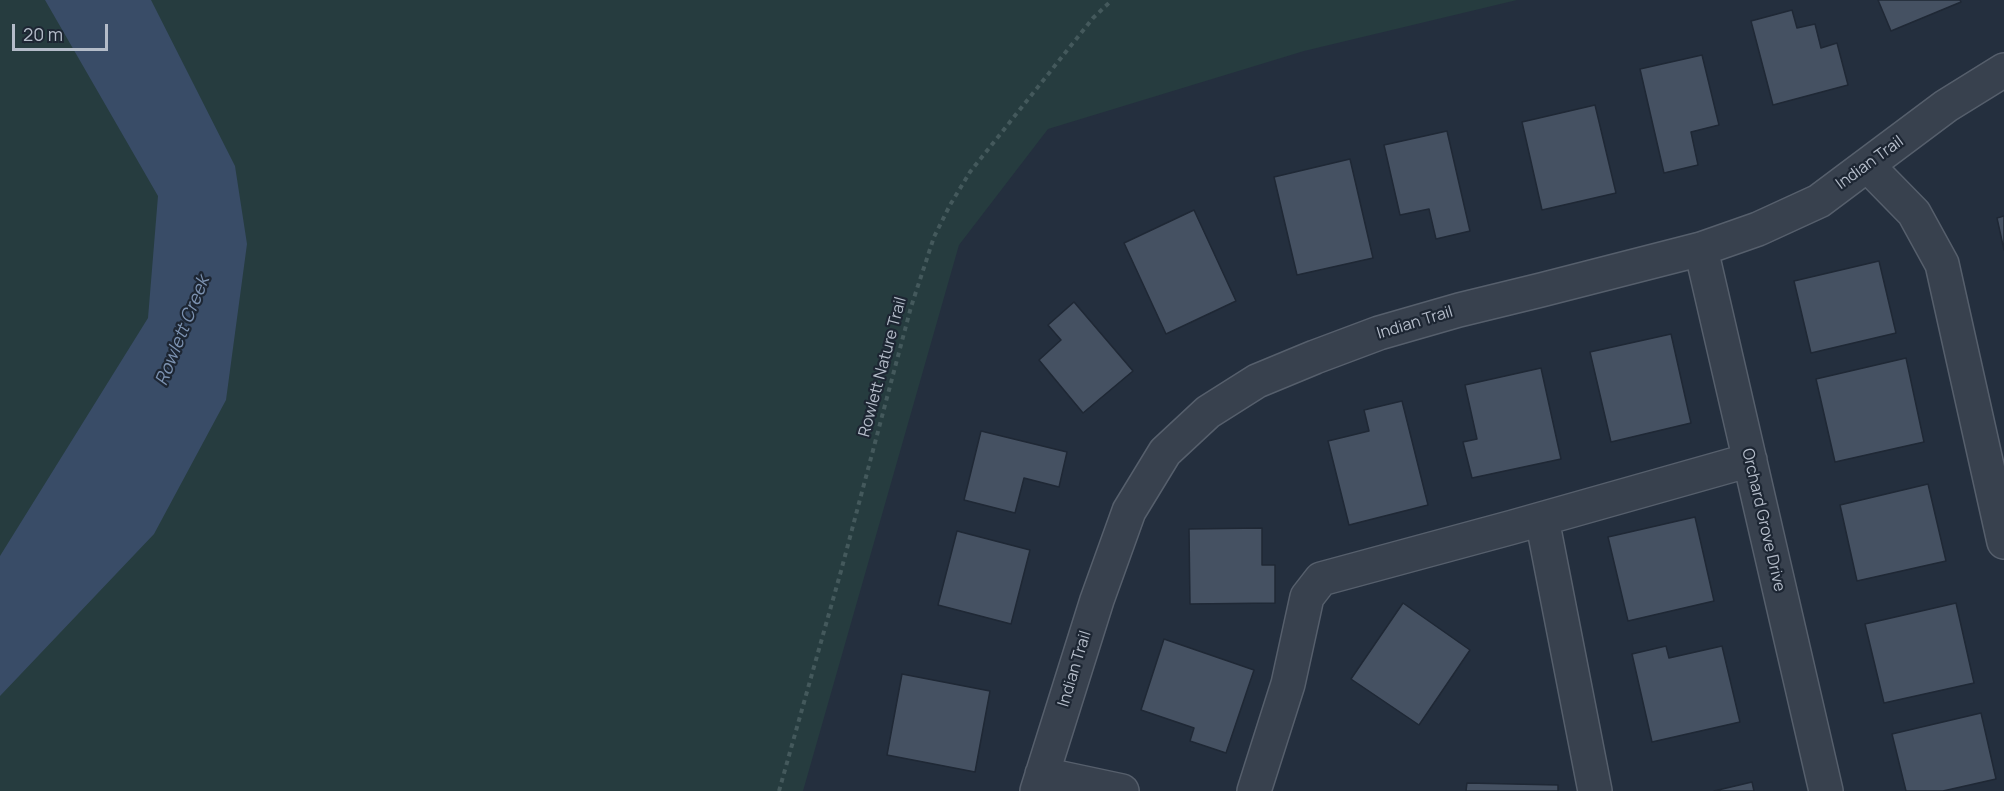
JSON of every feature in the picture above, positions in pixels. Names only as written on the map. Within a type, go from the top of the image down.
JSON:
[{"type":"street","name":"Indian Trail","points":[[1039,782],[1096,600],[1129,511],[1165,452],[1208,412],[1257,381],[1379,333],[1459,309],[1552,288],[1701,249],[1758,229],[1819,201],[1946,106],[2004,70]]},
{"type":"street","points":[[1867,165],[1914,213],[1942,264],[2004,542]]},
{"type":"street","name":"Orchard Grove Drive","points":[[1701,249],[1826,791]]},
{"type":"street","points":[[1254,791],[1288,684],[1307,597],[1321,579],[1749,460]]},
{"type":"street","points":[[1542,519],[1595,791]]},
{"type":"street","points":[[1039,782],[1122,791]]},
{"type":"path","name":"Rowlett Nature Trail","points":[[779,791],[841,571],[910,307],[934,237],[970,172],[1093,18],[1112,0]]},
{"type":"green space","points":[[0,0],[1517,0],[1304,51],[1048,129],[959,245],[803,791],[0,791]]},
{"type":"water","name":"Rowlett Creek","points":[[45,0],[151,0],[235,166],[247,244],[226,400],[154,534],[0,696],[0,556],[148,318],[158,196]]},
{"type":"building","points":[[1878,0],[1960,0],[1961,2],[1891,31]]},
{"type":"building","points":[[1792,10],[1797,28],[1815,24],[1821,48],[1837,43],[1848,85],[1773,105],[1751,21]]},
{"type":"building","points":[[1702,55],[1719,125],[1691,132],[1698,165],[1664,173],[1640,69]]},
{"type":"building","points":[[1595,105],[1616,193],[1542,210],[1522,122]]},
{"type":"building","points":[[1447,131],[1470,231],[1436,239],[1429,209],[1400,215],[1384,145]]},
{"type":"building","points":[[1350,159],[1373,258],[1297,275],[1274,177]]},
{"type":"building","points":[[1194,210],[1236,301],[1166,334],[1124,243]]},
{"type":"building","points":[[2004,216],[2004,250],[1997,218]]},
{"type":"building","points":[[1879,261],[1896,333],[1811,353],[1794,281]]},
{"type":"building","points":[[1074,302],[1133,371],[1083,413],[1039,360],[1061,340],[1048,325]]},
{"type":"building","points":[[1671,334],[1691,423],[1611,442],[1590,352]]},
{"type":"building","points":[[1906,358],[1924,442],[1835,462],[1816,379]]},
{"type":"building","points":[[1541,368],[1561,459],[1472,478],[1463,442],[1477,439],[1465,385]]},
{"type":"building","points":[[1402,401],[1428,505],[1349,525],[1328,441],[1369,431],[1364,410]]},
{"type":"building","points":[[981,431],[1067,452],[1059,487],[1024,478],[1015,513],[964,500]]},
{"type":"building","points":[[1928,484],[1946,561],[1857,581],[1840,505]]},
{"type":"building","points":[[1695,517],[1714,601],[1628,621],[1608,537]]},
{"type":"building","points":[[1262,528],[1262,565],[1275,565],[1275,603],[1190,604],[1189,529]]},
{"type":"building","points":[[957,531],[1030,550],[1011,624],[938,605]]},
{"type":"building","points":[[1403,603],[1470,650],[1419,725],[1351,679]]},
{"type":"building","points":[[1956,603],[1974,683],[1884,703],[1865,624]]},
{"type":"building","points":[[1164,639],[1254,670],[1226,753],[1190,741],[1194,728],[1141,710]]},
{"type":"building","points":[[1666,646],[1669,658],[1722,646],[1740,722],[1652,742],[1632,654]]},
{"type":"building","points":[[902,674],[990,691],[975,772],[887,755]]},
{"type":"building","points":[[1981,713],[1996,779],[1943,791],[1906,791],[1892,734]]},
{"type":"building","points":[[1752,782],[1754,791],[1714,791]]},
{"type":"building","points":[[1467,783],[1558,785],[1558,791],[1466,791]]}]
